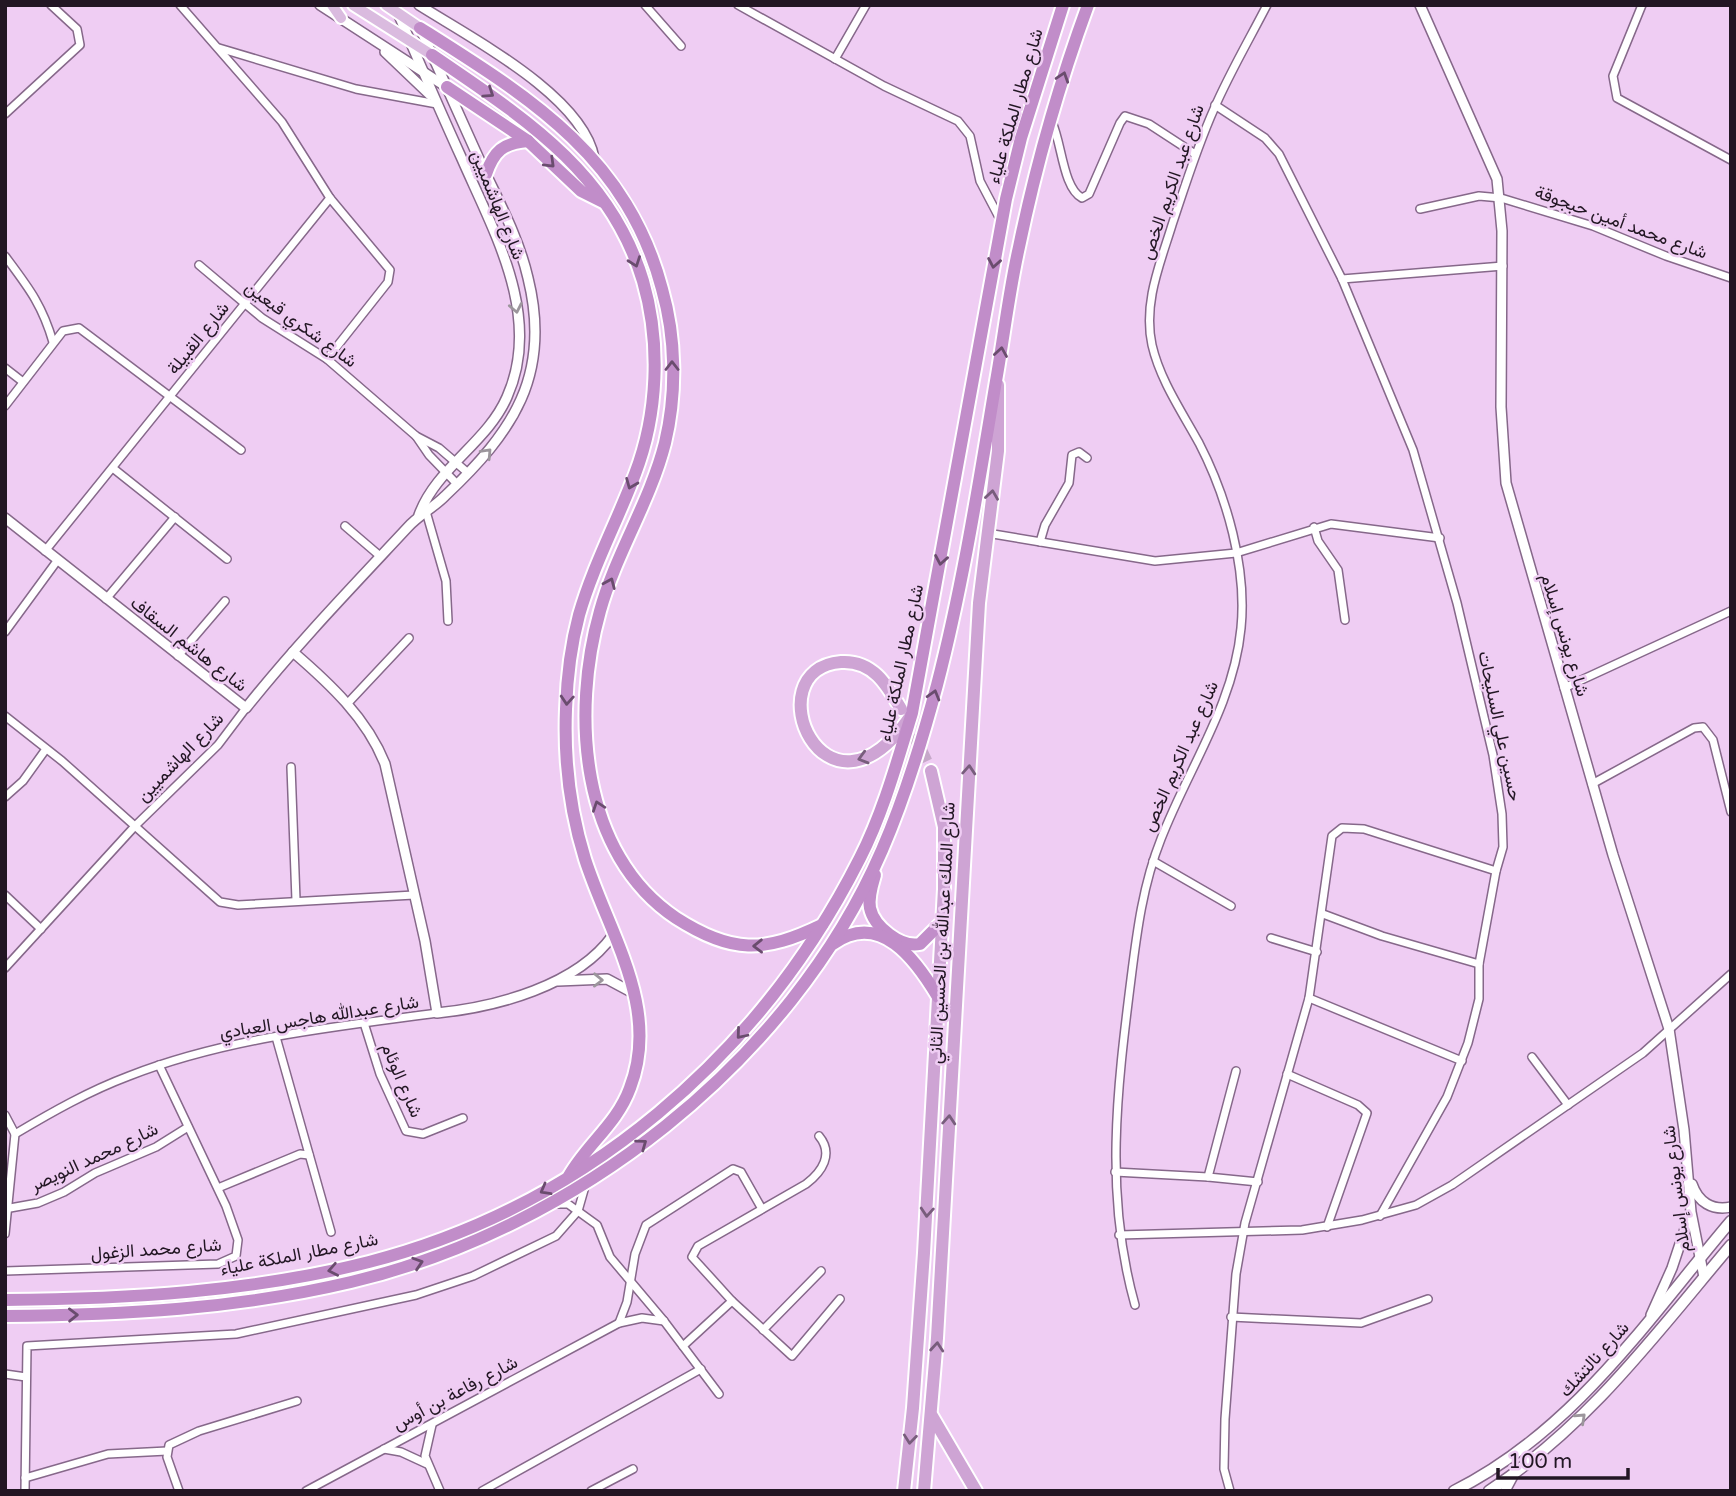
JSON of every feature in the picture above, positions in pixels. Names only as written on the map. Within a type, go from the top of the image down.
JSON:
[{"type":"highway","name":"شارع مطار الملكة علياء","points":[[5,1300],[145,1296],[332,1270],[397,1253],[485,1221],[569,1177],[640,1130],[708,1070],[773,997],[822,925],[861,856],[892,779],[1007,194],[1028,114],[1063,5]]},
{"type":"highway","name":"شارع مطار الملكة علياء","points":[[5,1316],[131,1315],[300,1293],[436,1257],[489,1236],[551,1204],[660,1132],[715,1083],[769,1026],[827,948],[881,853],[916,757],[937,684],[958,593],[1017,252],[1050,118],[1088,5]]},
{"type":"highway","points":[[420,29],[534,103],[562,125],[594,158],[640,226],[663,291],[673,367],[667,434],[646,500],[607,589],[592,643],[586,723],[594,794],[616,849],[634,877],[655,901],[691,926],[726,942],[762,947],[790,940],[822,925]]},
{"type":"highway","points":[[432,55],[540,130],[566,154],[604,202],[631,251],[643,282],[650,318],[655,376],[649,423],[636,473],[594,570],[579,615],[570,662],[566,711],[567,770],[577,827],[635,993],[641,1042],[631,1088],[609,1127],[582,1156],[569,1177]]},
{"type":"highway","points":[[447,87],[528,141],[581,191],[604,202]]},
{"type":"highway","points":[[486,173],[500,148],[510,143],[528,141]]},
{"type":"highway","name":"شارع الملك عبدالله بن الحسين الثاني","points":[[924,1491],[931,1415],[971,715],[987,533],[998,451],[1000,407],[997,378]]},
{"type":"highway","points":[[649,423],[667,434]]},
{"type":"highway","points":[[851,662],[872,669],[881,677],[906,711],[883,749],[862,760],[848,761],[828,755],[811,740],[805,731],[800,704],[812,676],[832,664],[851,662]]},
{"type":"highway","name":"شارع الملك عبدالله بن الحسين الثاني","points":[[904,1491],[918,1350],[942,922],[945,838],[931,771]]},
{"type":"highway","points":[[881,853],[870,898],[871,911],[878,923],[899,940],[912,946],[927,940],[942,922]]},
{"type":"highway","points":[[827,948],[853,932],[875,934],[916,963],[939,998]]},
{"type":"highway","points":[[931,1415],[976,1491]]},
{"type":"main road","points":[[332,5],[341,18]]},
{"type":"main road","points":[[353,5],[432,55]]},
{"type":"main road","points":[[386,5],[420,29]]},
{"type":"main road","name":"شارع نالتشك","points":[[1454,1491],[1465,1488],[1500,1464],[1570,1410],[1647,1325],[1731,1221]]},
{"type":"main road","name":"شارع نالتشك","points":[[1489,1491],[1550,1448],[1589,1412],[1731,1245]]},
{"type":"street","points":[[5,114],[80,45],[77,29],[51,5]]},
{"type":"street","points":[[180,5],[282,122],[330,198],[382,259],[391,274],[383,289],[327,359]]},
{"type":"street","points":[[186,5],[189,14]]},
{"type":"street","points":[[320,5],[447,87]]},
{"type":"street","points":[[419,5],[563,103],[583,128],[594,158]]},
{"type":"street","points":[[645,5],[681,46]]},
{"type":"street","points":[[738,5],[884,86],[944,113],[963,126],[973,144],[980,181],[1002,222]]},
{"type":"street","points":[[835,59],[866,5]]},
{"type":"street","name":"شارع عبد الكريم الخص","points":[[1135,1305],[1119,1235],[1115,1171],[1116,1089],[1137,929],[1153,861],[1172,811],[1215,722],[1234,671],[1242,609],[1236,553],[1207,459],[1164,380],[1149,329],[1150,300],[1195,154],[1215,106],[1267,5]]},
{"type":"street","name":"شارع يونس إسلام","points":[[1420,5],[1490,158],[1501,198],[1501,407],[1506,483],[1592,784],[1669,1029],[1689,1175],[1691,1212],[1704,1277]]},
{"type":"street","points":[[1642,5],[1613,76],[1617,98],[1731,160]]},
{"type":"street","name":"شارع الهاشميين","points":[[397,13],[500,245],[515,298],[520,340],[517,369],[506,399],[490,426],[446,473],[423,510]]},
{"type":"street","name":"شارع الهاشميين","points":[[293,652],[423,510],[457,484],[496,442],[516,413],[531,377],[535,352],[535,322],[528,276],[515,236],[420,29]]},
{"type":"street","points":[[371,38],[436,102]]},
{"type":"street","points":[[218,48],[356,89],[436,102]]},
{"type":"street","name":"حسين علي السليحات","points":[[1215,106],[1265,138],[1279,154],[1342,279],[1396,404],[1440,538],[1497,776],[1503,847],[1479,964],[1479,999],[1462,1061],[1442,1107],[1380,1216]]},
{"type":"street","points":[[1050,118],[1061,144],[1068,186],[1083,198],[1089,194],[1125,116],[1149,124],[1195,154]]},
{"type":"street","points":[[1043,143],[1049,139],[1061,144]]},
{"type":"street","points":[[990,202],[1007,194]]},
{"type":"street","name":"شارع محمد أمين حبجوقة","points":[[1420,209],[1479,196],[1501,198],[1593,226],[1666,256],[1731,278]]},
{"type":"street","name":"شارع القبيلة","points":[[45,551],[245,305],[303,227],[330,198]]},
{"type":"street","points":[[5,256],[29,285],[45,313],[53,342],[5,406]]},
{"type":"street","name":"شارع شكري قبعين","points":[[200,265],[245,305],[327,359],[416,436],[457,484]]},
{"type":"street","points":[[1342,279],[1503,266]]},
{"type":"street","name":"شارع القبيلة","points":[[53,342],[63,331],[79,327],[169,398],[241,450]]},
{"type":"street","points":[[5,368],[23,382]]},
{"type":"street","name":"شارع شكري قبعين","points":[[416,436],[439,448],[468,473]]},
{"type":"street","points":[[1040,542],[1043,530],[1069,483],[1072,455],[1079,452],[1087,458]]},
{"type":"street","points":[[114,469],[227,559]]},
{"type":"street","points":[[423,510],[446,581],[448,621]]},
{"type":"street","name":"شارع هاشم السقاف","points":[[5,517],[57,561],[246,708],[293,652]]},
{"type":"street","points":[[106,599],[175,517]]},
{"type":"street","points":[[987,533],[1151,561],[1236,553],[1314,527],[1339,524],[1440,538]]},
{"type":"street","points":[[345,526],[380,556]]},
{"type":"street","points":[[1314,527],[1318,541],[1338,570],[1345,620]]},
{"type":"street","points":[[5,632],[57,561]]},
{"type":"street","points":[[178,656],[225,601]]},
{"type":"street","points":[[1564,688],[1731,611]]},
{"type":"street","points":[[347,704],[409,638]]},
{"type":"street","points":[[293,652],[347,704],[372,737],[385,764],[437,1013]]},
{"type":"street","name":"شارع الهاشميين","points":[[5,968],[135,826],[218,745],[246,708]]},
{"type":"street","points":[[5,716],[220,902],[238,905],[414,895]]},
{"type":"street","points":[[1592,784],[1694,728],[1703,727],[1713,740],[1731,812]]},
{"type":"street","points":[[5,797],[23,780],[46,749]]},
{"type":"street","points":[[290,767],[296,900]]},
{"type":"street","points":[[1230,1491],[1224,1456],[1231,1317],[1243,1233],[1309,998],[1323,914],[1331,842],[1336,831],[1342,828],[1373,831],[1496,871]]},
{"type":"street","points":[[1153,861],[1231,906]]},
{"type":"street","points":[[5,895],[41,929]]},
{"type":"street","points":[[1323,914],[1382,936],[1479,964]]},
{"type":"street","name":"شارع عبدالله هاجس العبادي","points":[[15,1134],[83,1095],[159,1065],[276,1037],[498,1002],[558,981],[598,953],[613,935]]},
{"type":"street","points":[[1271,938],[1317,952]]},
{"type":"street","points":[[1119,1235],[1243,1233],[1327,1227],[1416,1205],[1452,1185],[1643,1053],[1731,974]]},
{"type":"street","name":"شارع عبدالله هاجس العبادي","points":[[558,981],[607,979],[635,993]]},
{"type":"street","points":[[1309,998],[1462,1061]]},
{"type":"street","name":"شارع الوئام","points":[[364,1023],[380,1073],[406,1131],[423,1134],[463,1118]]},
{"type":"street","points":[[276,1037],[331,1232]]},
{"type":"street","points":[[1531,1057],[1569,1104]]},
{"type":"street","name":"شارع محمد الزغول","points":[[5,1271],[223,1263],[236,1256],[239,1246],[218,1188],[159,1065]]},
{"type":"street","points":[[1208,1177],[1236,1070]]},
{"type":"street","points":[[1287,1074],[1359,1105],[1367,1113],[1327,1227]]},
{"type":"street","points":[[5,1115],[15,1134],[10,1208],[5,1234]]},
{"type":"street","name":"شارع محمد النويصر","points":[[10,1208],[38,1203],[64,1192],[96,1173],[156,1147],[188,1127]]},
{"type":"street","points":[[819,1136],[826,1151],[825,1163],[817,1175],[698,1246],[692,1253],[695,1264],[786,1353],[794,1355],[840,1299]]},
{"type":"street","points":[[218,1188],[300,1154],[309,1155]]},
{"type":"street","points":[[619,1323],[638,1245],[649,1221],[730,1170],[736,1169],[741,1172],[762,1209]]},
{"type":"street","points":[[1115,1171],[1258,1182]]},
{"type":"street","points":[[1689,1175],[1694,1190],[1703,1203],[1720,1209],[1731,1207]]},
{"type":"street","points":[[25,1491],[27,1346],[236,1335],[416,1295],[474,1276],[549,1240],[565,1229],[578,1211],[586,1183]]},
{"type":"street","points":[[551,1204],[568,1204],[597,1225],[607,1253],[664,1321],[719,1394]]},
{"type":"street","points":[[1647,1325],[1672,1268],[1691,1212]]},
{"type":"street","points":[[763,1330],[821,1271]]},
{"type":"street","points":[[1231,1317],[1361,1323],[1428,1299]]},
{"type":"street","points":[[683,1346],[732,1301]]},
{"type":"street","name":"شارع رفاعة بن أوس","points":[[306,1491],[619,1323],[642,1318],[664,1321]]},
{"type":"street","points":[[482,1491],[701,1369]]},
{"type":"street","points":[[5,1374],[26,1377]]},
{"type":"street","points":[[25,1478],[96,1456],[167,1451],[176,1441],[200,1431],[297,1401]]},
{"type":"street","points":[[432,1425],[425,1446],[428,1464],[439,1491]]},
{"type":"street","points":[[384,1449],[401,1452],[428,1464]]},
{"type":"street","points":[[167,1451],[178,1491]]},
{"type":"street","points":[[591,1491],[634,1469]]},
{"type":"street","points":[[1505,1491],[1514,1474]]},
{"type":"tunnel","points":[[906,718],[931,771]]}]
